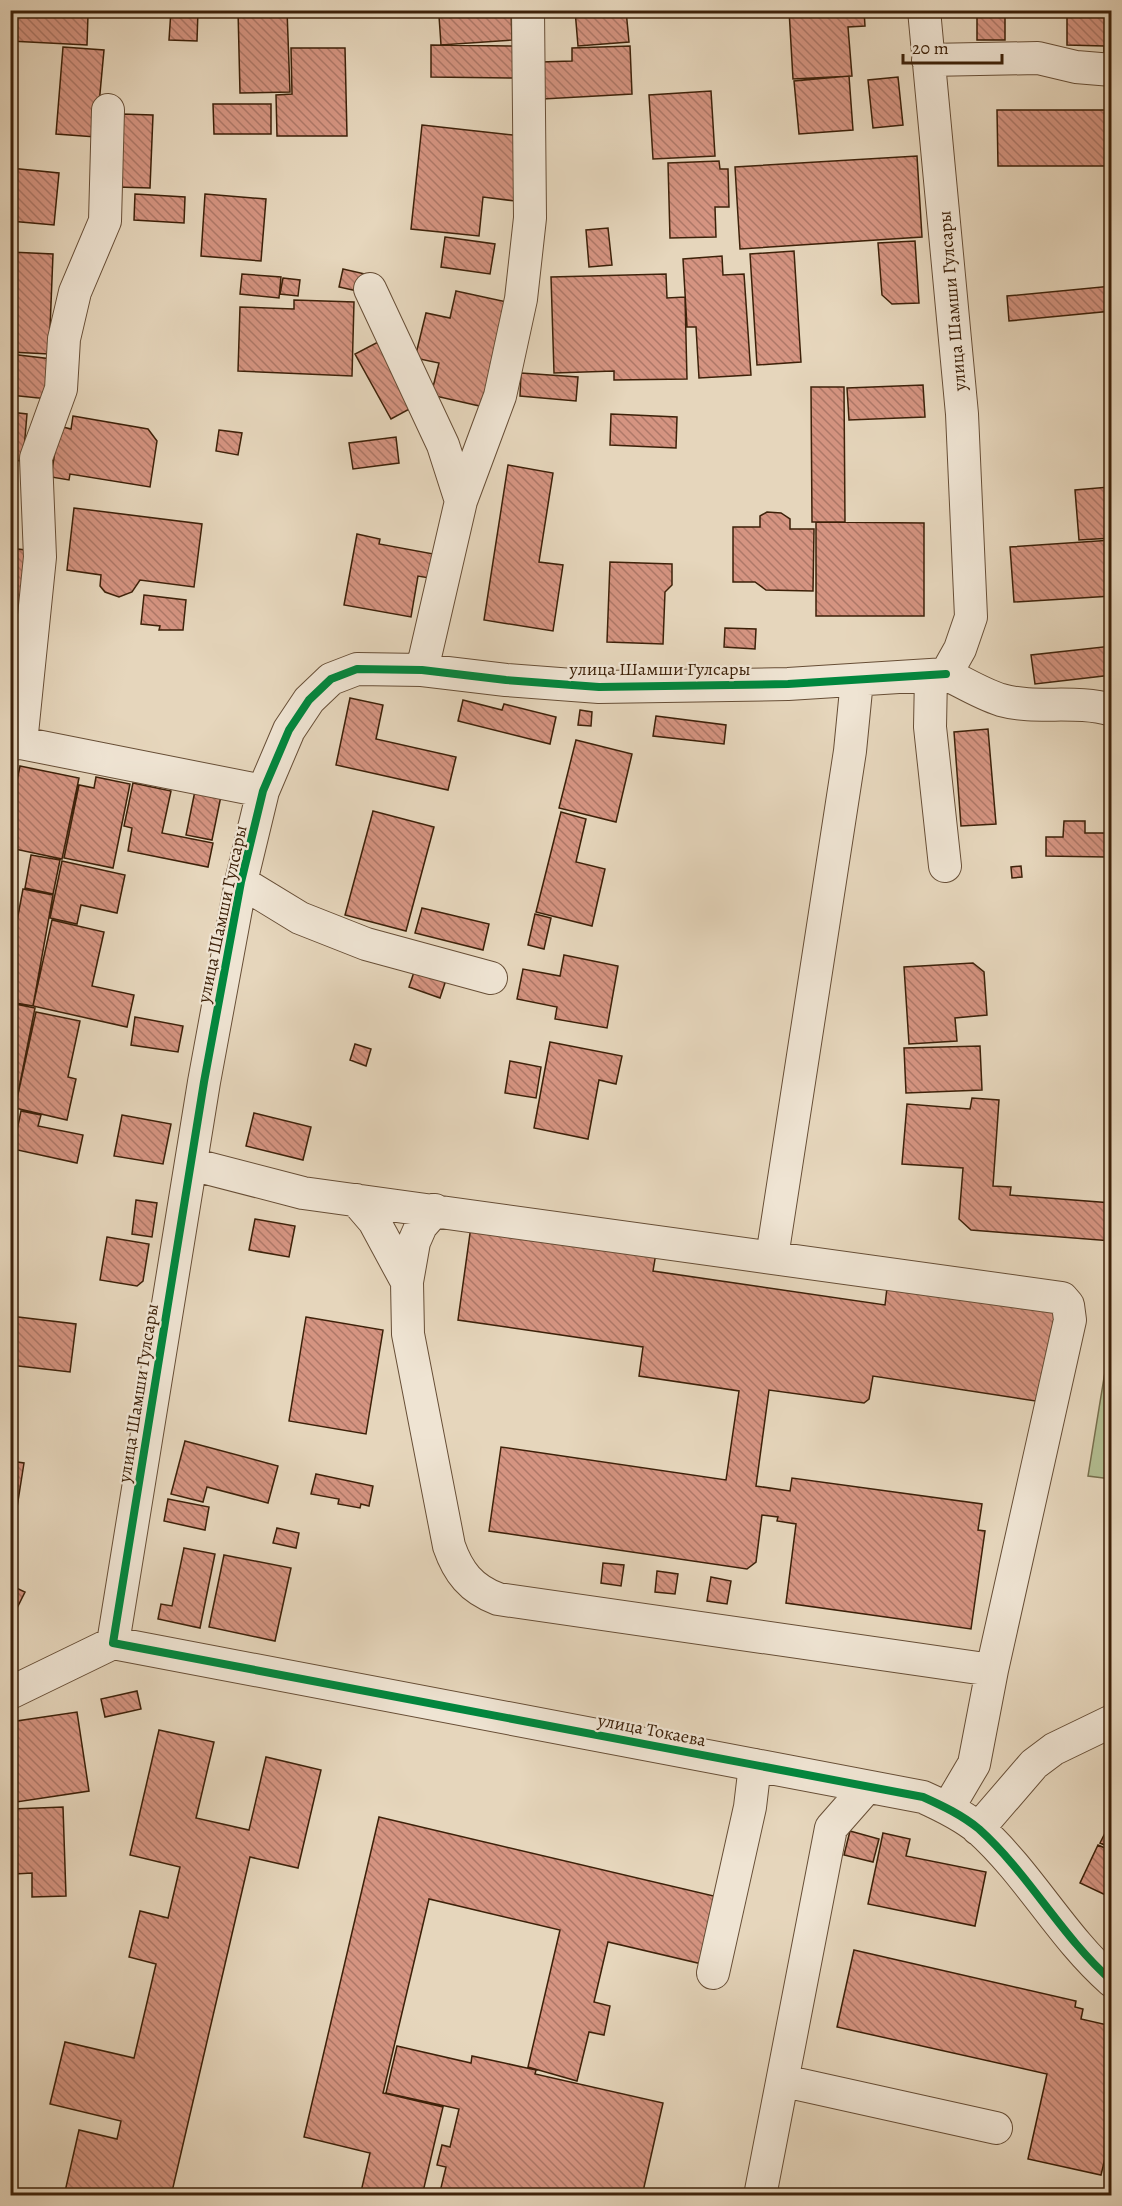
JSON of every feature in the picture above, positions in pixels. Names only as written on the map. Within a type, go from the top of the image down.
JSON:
[{"type":"street","points":[[422,670],[461,501],[500,396],[521,299],[531,218],[528,10]]},
{"type":"street","name":"улица Шамши Гулсары","points":[[113,1643],[204,1167],[241,882],[263,791],[289,730],[309,700],[331,679],[357,669],[422,670],[506,680],[599,687],[788,684],[938,674],[960,648],[971,617],[962,414],[924,10]]},
{"type":"street","points":[[928,60],[1038,58],[1076,67],[1112,70]]},
{"type":"street","points":[[108,110],[105,221],[75,292],[64,339],[61,389],[36,458],[40,557],[16,743],[263,791]]},
{"type":"street","points":[[370,289],[443,445],[461,501]]},
{"type":"street","points":[[945,866],[930,727],[938,674],[1001,699],[1021,703],[1085,704],[1112,710]]},
{"type":"street","points":[[772,1257],[850,751],[856,680]]},
{"type":"street","points":[[241,882],[300,918],[366,944],[491,978]]},
{"type":"street","points":[[204,1167],[303,1192],[1062,1298],[1068,1305],[1070,1320],[992,1670],[974,1764],[948,1808]]},
{"type":"street","points":[[356,1200],[374,1221],[407,1282]]},
{"type":"street","points":[[435,1210],[421,1226],[414,1242],[407,1282],[408,1334],[449,1546],[457,1567],[474,1587],[498,1599],[992,1670]]},
{"type":"street","points":[[10,1693],[113,1643]]},
{"type":"street","name":"улица Токаева","points":[[113,1643],[923,1797],[948,1808],[978,1829],[1022,1877],[1089,1961],[1112,1981]]},
{"type":"street","points":[[978,1829],[1034,1764],[1054,1749],[1112,1721]]},
{"type":"street","points":[[713,1972],[750,1807],[755,1765]]},
{"type":"street","points":[[760,2196],[831,1828],[867,1787]]},
{"type":"street","points":[[784,2081],[996,2128]]},
{"type":"green space","points":[[1110,1341],[1112,1342],[1111,1479],[1088,1476]]},
{"type":"building","points":[[171,10],[198,10],[197,41],[169,40]]},
{"type":"building","points":[[238,10],[287,10],[290,92],[240,93]]},
{"type":"building","points":[[356,10],[399,10],[399,11],[356,13]]},
{"type":"building","points":[[469,10],[511,10],[512,40],[441,45],[439,16],[470,14]]},
{"type":"building","points":[[575,10],[626,10],[629,42],[578,46]]},
{"type":"building","points":[[789,10],[864,10],[865,26],[848,27],[852,76],[793,79]]},
{"type":"building","points":[[977,10],[1005,10],[1005,40],[977,40]]},
{"type":"building","points":[[1067,10],[1112,10],[1112,59],[1104,59],[1104,46],[1067,45]]},
{"type":"building","points":[[10,11],[88,15],[87,45],[10,41]]},
{"type":"building","points":[[431,45],[515,46],[515,78],[431,77]]},
{"type":"building","points":[[630,46],[632,94],[543,99],[541,62],[572,61],[572,48]]},
{"type":"building","points":[[63,47],[104,50],[96,137],[56,134]]},
{"type":"building","points":[[291,48],[345,48],[347,136],[277,136],[276,95],[292,94]]},
{"type":"building","points":[[849,76],[853,130],[799,134],[794,81]]},
{"type":"building","points":[[898,77],[903,125],[873,128],[868,80]]},
{"type":"building","points":[[711,91],[715,156],[653,159],[649,95]]},
{"type":"building","points":[[213,104],[271,104],[271,134],[214,134]]},
{"type":"building","points":[[997,110],[1112,110],[1112,166],[998,166]]},
{"type":"building","points":[[121,114],[153,115],[150,188],[117,187]]},
{"type":"building","points":[[422,125],[522,136],[515,201],[483,197],[479,236],[411,229]]},
{"type":"building","points":[[917,156],[922,237],[740,249],[735,167]]},
{"type":"building","points":[[719,161],[720,169],[728,169],[729,207],[715,207],[716,237],[670,238],[668,163]]},
{"type":"building","points":[[10,168],[59,173],[54,225],[10,221]]},
{"type":"building","points":[[135,194],[185,197],[184,223],[134,220]]},
{"type":"building","points":[[205,194],[266,199],[261,261],[201,256]]},
{"type":"building","points":[[608,228],[612,265],[589,267],[586,230]]},
{"type":"building","points":[[445,237],[495,244],[490,274],[441,267]]},
{"type":"building","points":[[915,241],[919,303],[892,304],[882,295],[878,243]]},
{"type":"building","points":[[794,251],[801,362],[757,365],[750,254]]},
{"type":"building","points":[[10,252],[53,254],[49,354],[10,352]]},
{"type":"building","points":[[722,256],[723,275],[744,274],[751,375],[699,378],[696,327],[687,327],[683,259]]},
{"type":"building","points":[[343,269],[365,274],[362,292],[339,287]]},
{"type":"building","points":[[242,274],[281,277],[279,298],[240,294]]},
{"type":"building","points":[[666,274],[667,298],[685,297],[687,379],[614,380],[614,371],[554,373],[551,277]]},
{"type":"building","points":[[283,278],[300,280],[298,296],[280,294]]},
{"type":"building","points":[[1112,286],[1112,311],[1009,321],[1007,296]]},
{"type":"building","points":[[456,291],[507,302],[484,407],[431,395],[439,363],[415,358],[426,313],[450,318]]},
{"type":"building","points":[[294,300],[354,302],[352,376],[238,371],[240,307],[294,309]]},
{"type":"building","points":[[380,341],[415,406],[391,419],[355,354]]},
{"type":"building","points":[[10,354],[52,359],[48,399],[10,395]]},
{"type":"building","points":[[521,373],[578,377],[576,401],[520,396]]},
{"type":"building","points":[[923,385],[925,417],[849,420],[847,388]]},
{"type":"building","points":[[811,387],[844,387],[845,522],[812,522]]},
{"type":"building","points":[[10,412],[27,414],[23,461],[10,460]]},
{"type":"building","points":[[611,414],[677,417],[676,448],[610,445]]},
{"type":"building","points":[[73,416],[148,429],[157,441],[150,487],[70,474],[69,480],[51,477],[59,426],[71,429]]},
{"type":"building","points":[[219,430],[242,433],[238,455],[216,451]]},
{"type":"building","points":[[396,437],[399,463],[353,469],[349,443]]},
{"type":"building","points":[[508,465],[553,473],[539,562],[563,565],[553,631],[484,620]]},
{"type":"building","points":[[1109,487],[1112,538],[1079,540],[1075,490]]},
{"type":"building","points":[[74,508],[202,524],[194,587],[140,580],[132,592],[119,597],[105,592],[100,586],[101,575],[67,570]]},
{"type":"building","points":[[767,512],[781,513],[790,519],[790,529],[814,529],[813,591],[766,590],[755,582],[733,582],[733,527],[760,527],[760,516]]},
{"type":"building","points":[[816,522],[924,523],[924,616],[816,616]]},
{"type":"building","points":[[357,534],[380,539],[379,544],[439,555],[435,579],[418,576],[411,617],[344,605]]},
{"type":"building","points":[[1112,540],[1112,596],[1014,602],[1010,547]]},
{"type":"building","points":[[10,548],[33,551],[25,608],[10,606]]},
{"type":"building","points":[[610,562],[672,564],[672,585],[665,592],[663,644],[607,642]]},
{"type":"building","points":[[144,595],[186,600],[183,630],[159,630],[160,626],[141,624]]},
{"type":"building","points":[[725,628],[756,629],[755,649],[724,647]]},
{"type":"building","points":[[1112,646],[1112,675],[1035,684],[1031,655]]},
{"type":"building","points":[[350,698],[383,705],[376,739],[456,757],[448,790],[336,765]]},
{"type":"building","points":[[463,700],[502,710],[504,704],[556,717],[550,744],[458,721]]},
{"type":"building","points":[[580,710],[592,712],[591,726],[578,725]]},
{"type":"building","points":[[656,716],[726,725],[724,744],[653,736]]},
{"type":"building","points":[[988,729],[996,824],[961,826],[954,732]]},
{"type":"building","points":[[576,740],[632,754],[616,822],[559,808]]},
{"type":"building","points":[[20,766],[79,778],[62,859],[10,848],[10,814]]},
{"type":"building","points":[[96,777],[130,784],[113,868],[64,858],[79,785],[94,788]]},
{"type":"building","points":[[133,783],[171,791],[162,833],[213,843],[208,867],[128,851],[132,828],[124,826]]},
{"type":"building","points":[[196,786],[222,791],[212,840],[186,835]]},
{"type":"building","points":[[373,811],[434,827],[406,931],[345,915]]},
{"type":"building","points":[[561,812],[586,819],[576,862],[605,869],[592,926],[536,912]]},
{"type":"building","points":[[1064,821],[1085,821],[1085,833],[1106,833],[1106,857],[1046,856],[1046,837],[1063,837]]},
{"type":"building","points":[[31,855],[60,860],[53,894],[25,888]]},
{"type":"building","points":[[62,861],[125,875],[117,913],[81,905],[77,924],[50,918]]},
{"type":"building","points":[[1021,866],[1022,877],[1012,878],[1011,867]]},
{"type":"building","points":[[23,889],[53,895],[33,1006],[10,1002],[10,958]]},
{"type":"building","points":[[422,908],[489,924],[483,950],[415,933]]},
{"type":"building","points":[[535,914],[551,918],[544,949],[528,945]]},
{"type":"building","points":[[52,920],[104,932],[92,986],[134,995],[127,1027],[33,1006]]},
{"type":"building","points":[[564,955],[618,966],[607,1028],[555,1019],[557,1007],[517,999],[523,969],[560,976]]},
{"type":"building","points":[[973,963],[984,972],[987,1015],[955,1018],[957,1041],[909,1044],[904,967]]},
{"type":"building","points":[[415,969],[446,980],[440,998],[409,987]]},
{"type":"building","points":[[10,1003],[35,1008],[13,1118],[10,1117]]},
{"type":"building","points":[[36,1012],[80,1021],[68,1077],[76,1079],[67,1120],[15,1108]]},
{"type":"building","points":[[135,1017],[183,1026],[178,1052],[131,1045]]},
{"type":"building","points":[[550,1042],[622,1056],[616,1084],[599,1080],[588,1139],[534,1128]]},
{"type":"building","points":[[355,1044],[371,1049],[366,1066],[350,1060]]},
{"type":"building","points":[[980,1046],[982,1090],[906,1093],[904,1048]]},
{"type":"building","points":[[510,1061],[541,1067],[536,1098],[505,1093]]},
{"type":"building","points":[[972,1098],[999,1100],[993,1186],[1011,1187],[1010,1195],[1112,1203],[1112,1241],[971,1230],[959,1219],[963,1168],[902,1164],[907,1104],[970,1109]]},
{"type":"building","points":[[21,1111],[41,1115],[38,1126],[83,1135],[77,1163],[13,1149]]},
{"type":"building","points":[[254,1113],[311,1127],[303,1160],[246,1146]]},
{"type":"building","points":[[122,1115],[171,1124],[163,1164],[114,1156]]},
{"type":"building","points":[[136,1200],[157,1203],[152,1237],[132,1234]]},
{"type":"building","points":[[255,1219],[295,1226],[289,1257],[249,1250]]},
{"type":"building","points":[[472,1219],[657,1247],[653,1271],[885,1305],[888,1279],[1056,1304],[1042,1402],[873,1376],[869,1399],[864,1403],[769,1390],[756,1486],[790,1491],[792,1478],[982,1504],[978,1530],[985,1531],[971,1629],[786,1603],[796,1524],[777,1521],[778,1517],[762,1515],[756,1562],[747,1569],[489,1531],[501,1447],[726,1480],[739,1391],[639,1376],[643,1347],[458,1320]]},
{"type":"building","points":[[107,1237],[149,1244],[143,1281],[137,1286],[100,1280]]},
{"type":"building","points":[[10,1316],[76,1324],[70,1372],[10,1365]]},
{"type":"building","points":[[306,1317],[383,1330],[366,1434],[289,1421]]},
{"type":"building","points":[[185,1441],[278,1466],[268,1503],[207,1487],[203,1502],[171,1494]]},
{"type":"building","points":[[10,1461],[24,1463],[15,1520],[10,1519]]},
{"type":"building","points":[[316,1474],[373,1486],[369,1506],[361,1504],[360,1508],[338,1504],[339,1499],[311,1494]]},
{"type":"building","points":[[168,1499],[209,1507],[205,1530],[164,1521]]},
{"type":"building","points":[[277,1528],[299,1533],[296,1548],[273,1543]]},
{"type":"building","points":[[184,1548],[215,1554],[200,1628],[158,1619],[161,1604],[172,1606]]},
{"type":"building","points":[[224,1555],[291,1568],[275,1641],[209,1627]]},
{"type":"building","points":[[603,1563],[624,1565],[621,1586],[601,1583]]},
{"type":"building","points":[[657,1571],[678,1574],[675,1594],[655,1592]]},
{"type":"building","points":[[711,1577],[731,1581],[727,1604],[707,1601]]},
{"type":"building","points":[[10,1585],[25,1592],[17,1608],[10,1605]]},
{"type":"building","points":[[137,1691],[141,1709],[105,1717],[101,1699]]},
{"type":"building","points":[[77,1712],[89,1791],[10,1803],[10,1722]]},
{"type":"building","points":[[159,1730],[214,1742],[196,1818],[249,1830],[266,1757],[321,1770],[298,1868],[250,1857],[171,2196],[64,2196],[79,2130],[117,2139],[121,2121],[50,2104],[65,2042],[134,2058],[156,1964],[129,1957],[140,1911],[168,1918],[180,1867],[130,1855]]},
{"type":"building","points":[[63,1807],[66,1896],[32,1897],[32,1873],[15,1874],[12,1809]]},
{"type":"building","points":[[379,1817],[718,1897],[702,1964],[608,1942],[594,2002],[610,2006],[604,2035],[589,2032],[577,2081],[528,2067],[560,1930],[429,1899],[383,2093],[443,2107],[422,2196],[360,2196],[370,2153],[304,2137]]},
{"type":"building","points":[[1112,1819],[1112,1848],[1100,1843]]},
{"type":"building","points":[[850,1831],[879,1839],[873,1862],[844,1855]]},
{"type":"building","points":[[883,1833],[910,1839],[906,1856],[986,1872],[975,1926],[868,1904]]},
{"type":"building","points":[[1098,1845],[1112,1851],[1112,1898],[1080,1883]]},
{"type":"building","points":[[854,1950],[1076,2001],[1075,2007],[1083,2009],[1081,2019],[1112,2026],[1112,2129],[1101,2175],[1028,2159],[1047,2074],[837,2027]]},
{"type":"building","points":[[397,2046],[471,2063],[472,2056],[536,2070],[535,2074],[663,2103],[642,2196],[439,2196],[446,2167],[437,2165],[442,2145],[450,2147],[459,2109],[386,2093]]},
{"type":"building","points":[[798,2189],[825,2196],[797,2196]]},
{"type":"cycle path","points":[[946,674],[788,684],[599,687],[506,680],[422,670],[357,669],[331,679],[309,700],[289,730],[263,791],[241,882],[204,1082],[113,1643],[923,1797],[945,1807],[979,1829],[1014,1865],[1077,1945],[1112,1981]]}]
